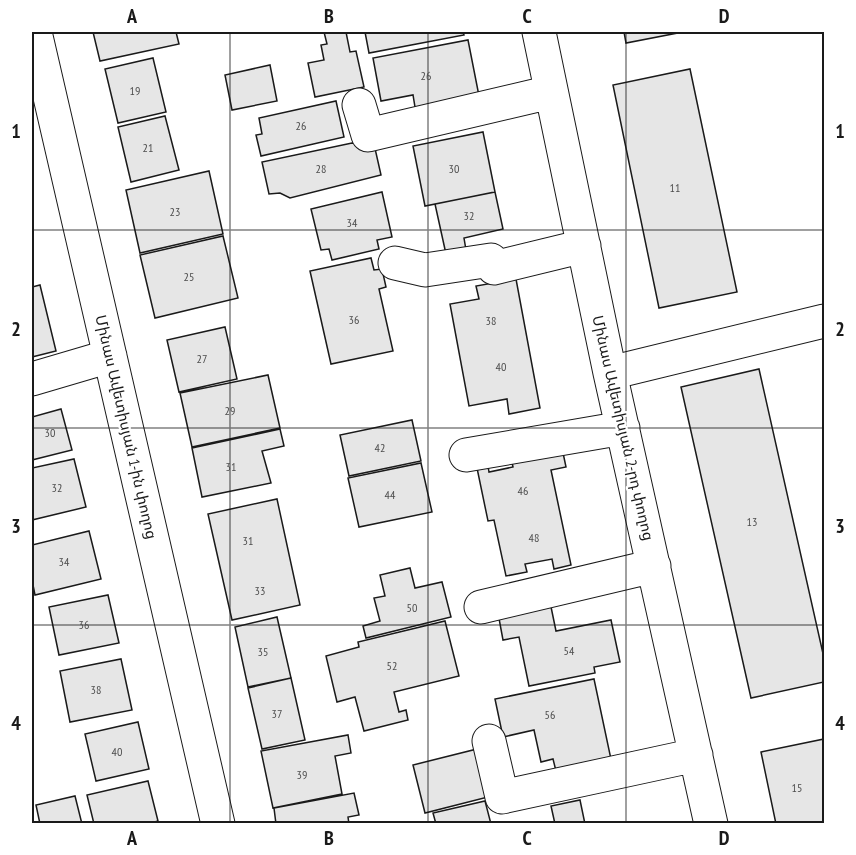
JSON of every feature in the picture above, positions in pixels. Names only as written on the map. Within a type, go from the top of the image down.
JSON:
[{"type":"street","name":"Մինաս Ավետիսյան 1-ին փողոց","points":[[34,32],[218,824]]},
{"type":"street","name":"Մինաս Ավետիսյան 2-րդ փողոց","points":[[539,32],[610,373],[711,824]]},
{"type":"street","points":[[359,105],[368,135],[551,92]]},
{"type":"street","points":[[395,263],[425,270],[491,260],[494,268],[584,246]]},
{"type":"street","points":[[610,373],[825,321]]},
{"type":"street","points":[[32,379],[110,356]]},
{"type":"street","points":[[466,455],[623,428]]},
{"type":"street","points":[[481,607],[654,566]]},
{"type":"street","points":[[489,741],[502,796],[696,755]]},
{"type":"building","points":[[93,32],[176,32],[179,44],[100,61]]},
{"type":"building","points":[[324,32],[346,32],[350,52],[356,51],[364,87],[315,97],[308,63],[324,60],[321,45],[327,44]]},
{"type":"building","points":[[365,32],[463,32],[464,35],[369,53]]},
{"type":"building","points":[[624,32],[683,32],[626,43]]},
{"type":"building","points":[[468,40],[480,101],[416,113],[413,95],[381,101],[373,58]]},
{"type":"building","points":[[153,58],[166,112],[118,123],[105,69]]},
{"type":"building","points":[[270,65],[277,101],[232,110],[225,75]]},
{"type":"building","points":[[690,69],[737,292],[659,308],[613,85]]},
{"type":"building","points":[[336,101],[344,137],[261,156],[256,135],[262,134],[259,118]]},
{"type":"building","points":[[165,116],[179,170],[131,182],[118,127]]},
{"type":"building","points":[[483,132],[495,192],[425,206],[413,146]]},
{"type":"building","points":[[352,143],[374,144],[381,175],[290,198],[280,193],[269,194],[262,162]]},
{"type":"building","points":[[209,171],[223,234],[140,253],[126,190]]},
{"type":"building","points":[[382,192],[392,237],[377,240],[379,249],[332,260],[329,249],[321,250],[311,209]]},
{"type":"building","points":[[495,192],[503,229],[464,238],[466,250],[446,254],[435,204]]},
{"type":"building","points":[[223,236],[238,298],[155,318],[140,255]]},
{"type":"building","points":[[371,258],[374,270],[382,269],[386,287],[379,289],[393,351],[331,364],[310,271]]},
{"type":"building","points":[[516,279],[540,408],[509,414],[507,399],[469,406],[450,304],[479,299],[476,286]]},
{"type":"building","points":[[40,285],[56,351],[32,357],[32,287]]},
{"type":"building","points":[[225,327],[237,379],[179,392],[167,340]]},
{"type":"building","points":[[759,369],[824,658],[824,682],[751,698],[681,387]]},
{"type":"building","points":[[268,375],[280,428],[192,447],[180,393]]},
{"type":"building","points":[[61,409],[72,450],[32,460],[32,417]]},
{"type":"building","points":[[412,420],[421,461],[349,476],[340,435]]},
{"type":"building","points":[[280,429],[284,446],[262,451],[271,483],[202,497],[192,448]]},
{"type":"building","points":[[562,448],[566,467],[551,470],[571,565],[554,569],[552,559],[525,564],[527,572],[506,576],[494,520],[488,521],[477,468],[488,466],[489,472],[513,467],[511,458]]},
{"type":"building","points":[[74,459],[86,507],[32,520],[32,468]]},
{"type":"building","points":[[421,463],[432,512],[359,527],[348,478]]},
{"type":"building","points":[[277,499],[300,605],[232,620],[208,514]]},
{"type":"building","points":[[89,531],[101,579],[35,595],[32,580],[32,545]]},
{"type":"building","points":[[410,568],[415,588],[442,582],[451,617],[366,638],[363,626],[380,621],[374,598],[385,596],[380,575]]},
{"type":"building","points":[[108,595],[119,643],[59,655],[49,607]]},
{"type":"building","points":[[550,602],[556,631],[611,620],[620,662],[594,667],[595,673],[529,686],[519,637],[503,640],[498,613]]},
{"type":"building","points":[[277,617],[291,678],[248,687],[235,627]]},
{"type":"building","points":[[445,621],[459,676],[394,692],[399,712],[406,710],[408,720],[364,731],[355,697],[337,702],[326,656],[359,647],[358,642]]},
{"type":"building","points":[[121,659],[132,710],[70,722],[60,671]]},
{"type":"building","points":[[291,678],[305,740],[262,749],[248,688]]},
{"type":"building","points":[[594,679],[612,764],[557,775],[553,759],[541,762],[534,730],[503,737],[495,699]]},
{"type":"building","points":[[138,722],[149,769],[96,781],[85,734]]},
{"type":"building","points":[[348,735],[351,753],[335,756],[342,794],[273,808],[261,751]]},
{"type":"building","points":[[824,739],[824,824],[776,824],[761,752]]},
{"type":"building","points":[[477,749],[488,797],[425,813],[413,765]]},
{"type":"building","points":[[148,781],[158,821],[148,824],[94,824],[87,795]]},
{"type":"building","points":[[354,793],[359,815],[348,817],[349,824],[276,824],[274,808]]},
{"type":"building","points":[[75,796],[82,824],[40,824],[36,805]]},
{"type":"building","points":[[580,800],[585,824],[555,824],[551,806]]},
{"type":"building","points":[[485,801],[491,824],[436,824],[433,813]]}]
